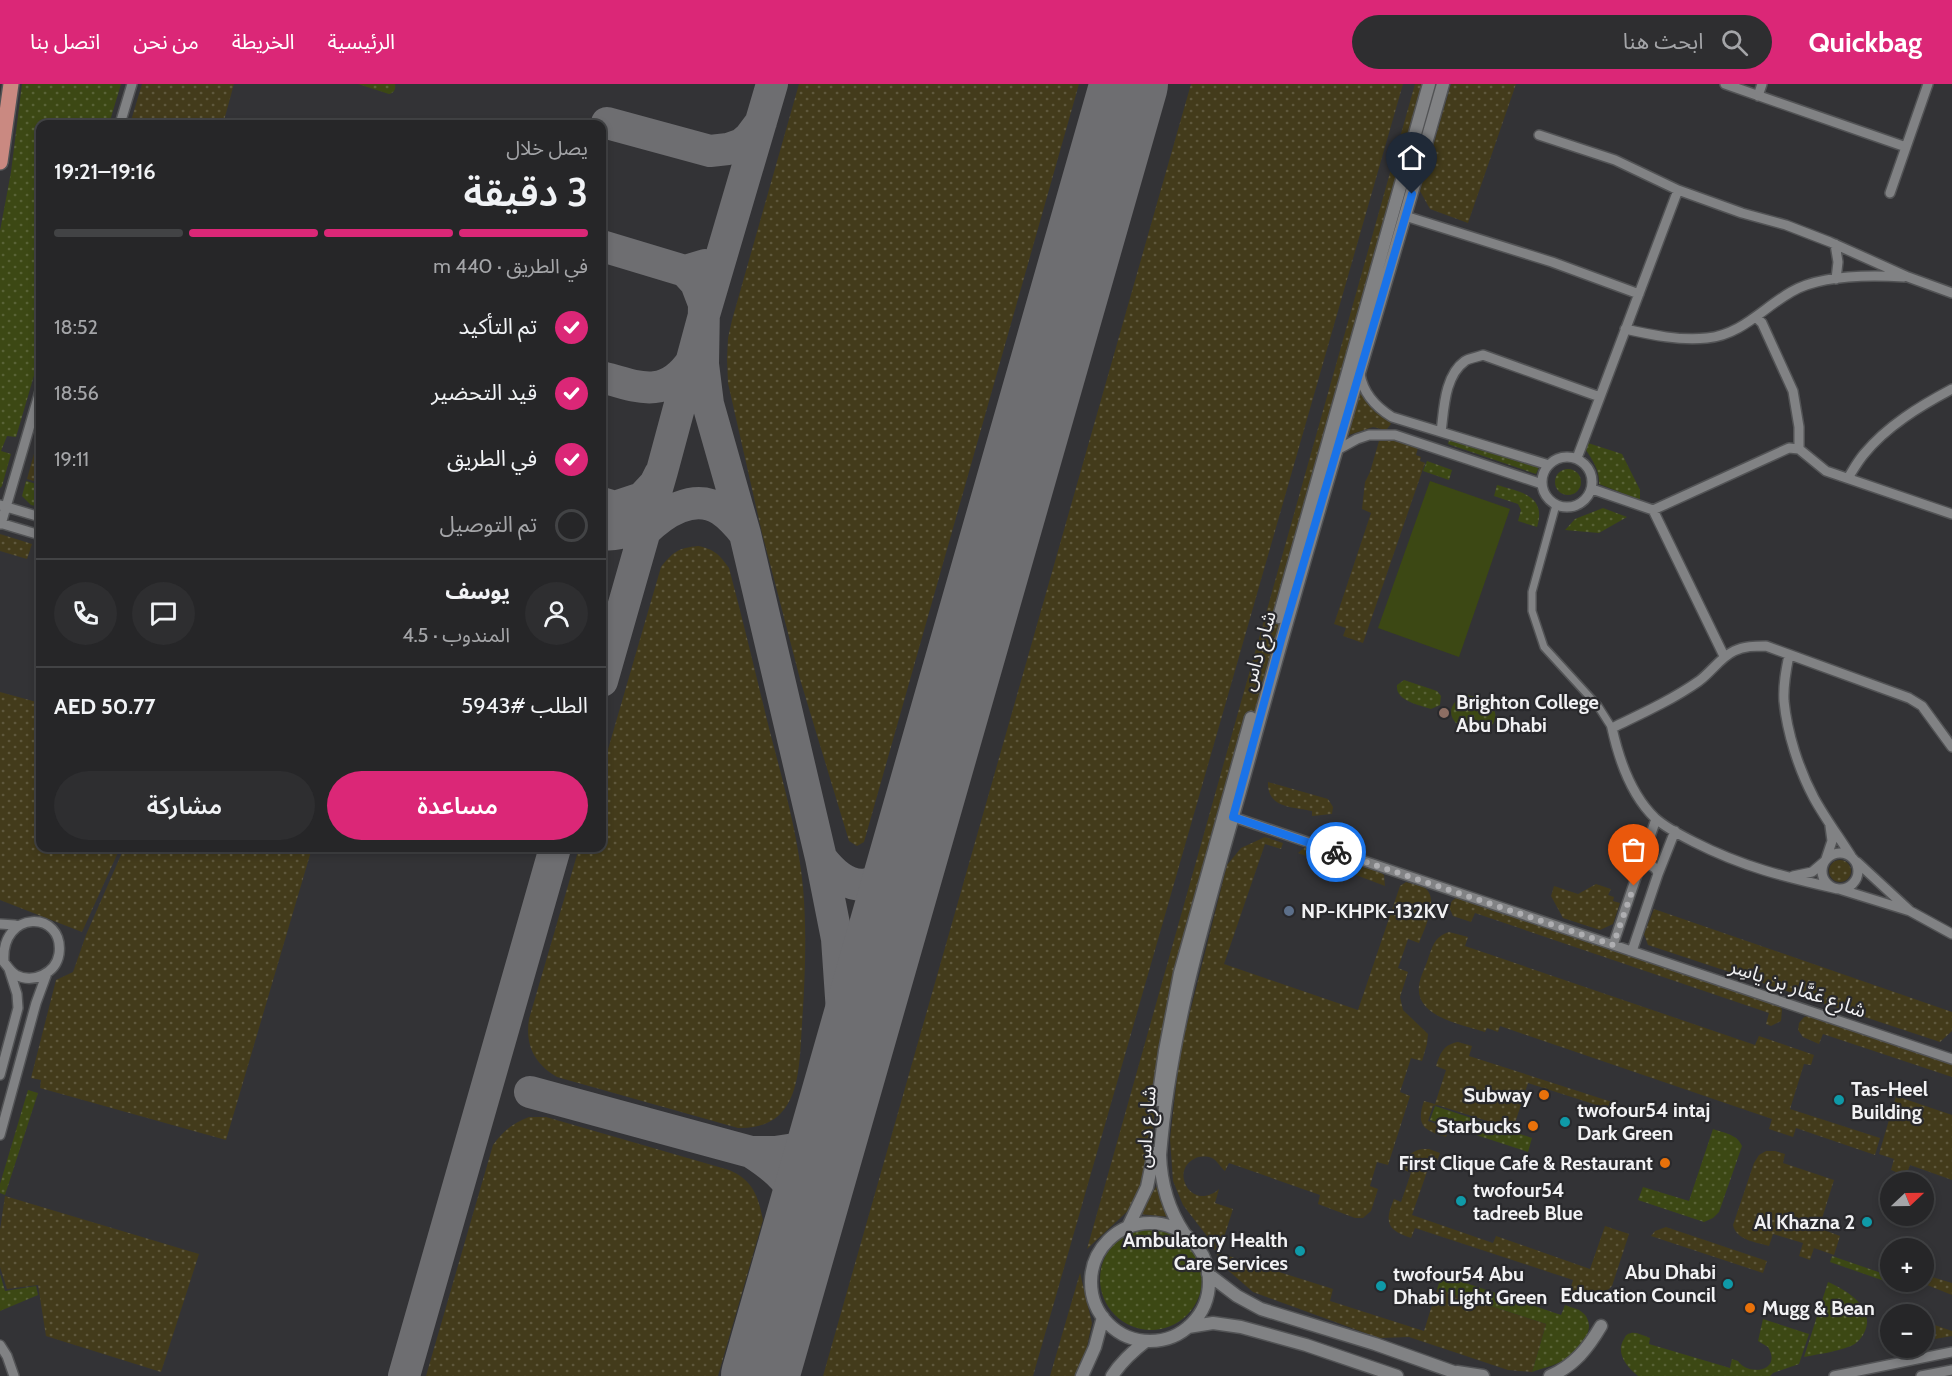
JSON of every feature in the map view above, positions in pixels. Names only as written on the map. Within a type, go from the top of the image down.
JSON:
[{"type":"main road","points":[[0,162],[11,84]]},
{"type":"street","points":[[121,120],[132,84]]},
{"type":"street","name":"شارع داس","points":[[1128,1227],[1142,1201],[1151,1173],[1165,1051],[1185,954],[1429,84]]},
{"type":"street","name":"شارع داس","points":[[1184,1233],[1165,1196],[1160,1169],[1161,1141],[1174,1051],[1189,975],[1281,640],[1443,84]]},
{"type":"street","points":[[1725,84],[1906,147]]},
{"type":"street","points":[[1758,96],[1762,84]]},
{"type":"street","points":[[1890,193],[1928,84]]},
{"type":"street","points":[[1539,135],[1615,160],[1678,190],[1742,213],[1786,225],[1908,277],[1952,293]]},
{"type":"street","points":[[1577,458],[1678,190]]},
{"type":"street","points":[[1405,216],[1552,262],[1639,294]]},
{"type":"street","points":[[1834,244],[1838,262],[1836,279]]},
{"type":"street","points":[[1625,329],[1659,336],[1708,338],[1737,330],[1792,291],[1823,281],[1862,276],[1908,277]]},
{"type":"street","points":[[1756,317],[1762,323],[1793,391],[1799,427],[1799,449]]},
{"type":"street","points":[[1440,450],[1446,396],[1454,375],[1465,361],[1483,355],[1600,397]]},
{"type":"street","points":[[1359,374],[1364,389],[1377,406],[1400,420],[1548,465]]},
{"type":"street","points":[[1848,478],[1864,454],[1891,427],[1926,403],[1952,389]]},
{"type":"street","points":[[36,403],[3,506],[1,523],[36,534]]},
{"type":"street","points":[[1395,435],[1400,420]]},
{"type":"street","points":[[1337,450],[1369,435],[1395,435],[1542,484]]},
{"type":"street","points":[[1592,489],[1653,510],[1790,448],[1799,449],[1826,471],[1952,514]]},
{"type":"street","points":[[1560,457],[1577,458],[1589,469],[1592,476],[1592,489],[1580,504],[1564,507],[1556,505],[1545,493],[1542,476],[1548,465],[1560,457]]},
{"type":"street","points":[[1556,505],[1532,592],[1532,611],[1544,647],[1599,706],[1612,728],[1627,777],[1656,819],[1729,859],[1749,867],[1838,889],[1910,911],[1952,934]]},
{"type":"street","points":[[3,506],[36,516]]},
{"type":"street","points":[[1653,510],[1725,656]]},
{"type":"street","points":[[1612,728],[1658,706],[1698,682],[1725,656],[1735,650],[1748,646],[1766,646],[1909,698],[1922,706],[1952,747]]},
{"type":"street","points":[[1790,655],[1785,675],[1784,700],[1789,725],[1799,763],[1814,797],[1826,816],[1853,859],[1858,872],[1857,878],[1849,887],[1838,889],[1827,884],[1824,879],[1823,867],[1832,841],[1831,828],[1826,816]]},
{"type":"street","name":"شارع عَمَّار بن ياسِر","points":[[1233,817],[1952,1059]]},
{"type":"street","points":[[1613,945],[1656,819]]},
{"type":"street","points":[[1632,951],[1675,831]]},
{"type":"street","points":[[1784,877],[1800,876],[1812,872],[1835,854],[1846,854],[1910,911]]},
{"type":"street","points":[[1640,867],[1651,865],[1658,874]]},
{"type":"street","points":[[0,1075],[18,1008],[17,994],[4,963],[1,951],[3,941],[7,932],[15,925],[29,920],[37,921],[51,930],[57,939],[59,953],[54,966],[47,973],[31,979],[23,978],[4,963]]},
{"type":"street","points":[[0,924],[15,925]]},
{"type":"street","points":[[0,1135],[36,1003],[47,973]]},
{"type":"street","points":[[1156,1223],[1184,1233],[1197,1247],[1208,1274],[1207,1294],[1195,1320],[1173,1336],[1146,1341],[1126,1336],[1109,1325],[1097,1308],[1091,1290],[1092,1270],[1104,1244],[1111,1237],[1137,1224],[1156,1223]]},
{"type":"street","points":[[1208,1274],[1237,1296],[1261,1309],[1375,1344],[1460,1374],[1483,1376]]},
{"type":"street","points":[[1082,1376],[1095,1347],[1102,1317]]},
{"type":"street","points":[[1188,1327],[1213,1323],[1241,1327],[1306,1345],[1397,1376]]},
{"type":"street","points":[[1550,1376],[1565,1369],[1580,1356],[1601,1326]]},
{"type":"street","points":[[1112,1376],[1124,1360],[1146,1341]]},
{"type":"street","points":[[0,1346],[7,1356],[14,1376]]},
{"type":"street","points":[[1834,1376],[1952,1352]]},
{"type":"street","points":[[1921,1376],[1952,1370]]},
{"type":"green space","points":[[22,84],[121,84],[110,120],[36,120],[36,369],[16,437],[7,436],[1,451],[11,454],[0,488],[0,231],[11,172]]},
{"type":"green space","points":[[358,84],[395,84],[395,88],[389,94]]},
{"type":"green space","points":[[1450,437],[1539,467],[1536,474],[1448,444]]},
{"type":"green space","points":[[1588,443],[1622,454],[1640,490],[1640,500],[1599,484],[1597,470],[1586,450]]},
{"type":"green space","points":[[1427,461],[1452,470],[1449,480],[1423,471]]},
{"type":"green space","points":[[1568,469],[1577,473],[1581,482],[1577,491],[1568,495],[1559,491],[1555,482],[1559,473]]},
{"type":"green space","points":[[26,481],[36,484],[36,506],[31,505],[22,496]]},
{"type":"green space","points":[[1430,481],[1510,509],[1459,657],[1378,628]]},
{"type":"green space","points":[[1497,485],[1522,493],[1535,501],[1539,516],[1537,527],[1518,521],[1521,510],[1518,504],[1494,496]]},
{"type":"green space","points":[[1603,508],[1627,517],[1599,533],[1565,530],[1575,519]]},
{"type":"green space","points":[[1404,680],[1437,691],[1441,696],[1440,705],[1431,709],[1404,699],[1397,690],[1397,685]]},
{"type":"green space","points":[[1468,695],[1488,703],[1495,711],[1494,722],[1487,730],[1469,729],[1456,723],[1453,719],[1451,710],[1455,702]]},
{"type":"green space","points":[[28,1090],[38,1093],[5,1195],[0,1193],[0,1184]]},
{"type":"green space","points":[[1435,1106],[1532,1138],[1528,1152],[1430,1120]]},
{"type":"green space","points":[[1713,1129],[1734,1136],[1742,1146],[1719,1212],[1713,1218],[1704,1222],[1638,1200],[1643,1187],[1689,1201]]},
{"type":"green space","points":[[1151,1228],[1180,1236],[1194,1250],[1202,1279],[1194,1308],[1180,1322],[1151,1330],[1122,1322],[1108,1308],[1100,1279],[1108,1250],[1122,1236]]},
{"type":"green space","points":[[1832,1256],[1880,1273],[1880,1279],[1830,1262]]},
{"type":"green space","points":[[0,1274],[5,1291],[36,1286],[38,1295],[0,1311]]},
{"type":"green space","points":[[1442,1275],[1561,1315],[1565,1305],[1577,1309],[1586,1316],[1589,1330],[1582,1344],[1570,1356],[1532,1372],[1546,1324],[1437,1289]]},
{"type":"green space","points":[[1828,1282],[1858,1301],[1863,1308],[1867,1324],[1857,1343],[1804,1357]]},
{"type":"green space","points":[[1763,1319],[1809,1334],[1799,1364],[1770,1376],[1638,1376],[1626,1364],[1622,1354],[1621,1349],[1625,1337],[1630,1333],[1636,1333],[1650,1338],[1649,1344],[1730,1368],[1732,1359],[1749,1369],[1762,1369],[1771,1362],[1768,1347],[1758,1341]]},
{"type":"sand","points":[[142,84],[234,84],[224,120],[131,120]]},
{"type":"sand","points":[[799,84],[1079,84],[864,842],[857,846],[849,841],[800,679],[762,533],[728,383],[728,338],[732,320]]},
{"type":"sand","points":[[1191,84],[1403,84],[1033,1376],[823,1376]]},
{"type":"sand","points":[[1415,84],[1433,84],[1214,863],[1163,1034],[1148,1173],[1131,1208],[1087,1249]]},
{"type":"sand","points":[[1451,84],[1516,84],[1468,223],[1430,209],[1420,191]]},
{"type":"sand","points":[[1359,390],[1375,412],[1389,420],[1391,424],[1386,430],[1373,427],[1346,436]]},
{"type":"sand","points":[[1383,438],[1418,448],[1416,455],[1421,457],[1420,461],[1425,463],[1363,643],[1343,636],[1346,628],[1334,624],[1371,513],[1362,509],[1365,482],[1379,441]]},
{"type":"sand","points":[[36,446],[36,482],[27,479]]},
{"type":"sand","points":[[0,534],[32,544],[27,559],[0,551]]},
{"type":"sand","points":[[698,546],[708,549],[716,553],[729,568],[790,811],[801,868],[805,956],[800,1060],[792,1094],[785,1108],[774,1119],[759,1126],[738,1128],[557,1077],[542,1066],[533,1052],[528,1037],[529,1019],[578,852],[606,852],[606,756],[661,567],[669,558],[685,548]]},
{"type":"sand","points":[[0,692],[36,702],[36,852],[118,852],[82,932],[0,900]]},
{"type":"sand","points":[[1268,782],[1328,799],[1333,807],[1332,814],[1312,816],[1312,811],[1276,802],[1269,791]]},
{"type":"sand","points":[[1265,837],[1283,843],[1281,849],[1265,844],[1224,964],[1358,1010],[1400,886],[1406,882],[1421,886],[1429,893],[1430,915],[1419,943],[1408,939],[1398,968],[1408,972],[1400,997],[1403,1010],[1428,1034],[1427,1044],[1422,1061],[1411,1058],[1400,1092],[1410,1096],[1388,1165],[1377,1162],[1370,1186],[1378,1189],[1371,1211],[1363,1218],[1355,1218],[1318,1204],[1320,1195],[1229,1163],[1225,1171],[1214,1159],[1207,1157],[1196,1158],[1187,1165],[1184,1180],[1187,1188],[1201,1196],[1209,1195],[1219,1189],[1215,1203],[1233,1209],[1219,1253],[1333,1289],[1330,1301],[1424,1331],[1437,1289],[1546,1324],[1532,1372],[1508,1370],[1409,1337],[1379,1338],[1253,1292],[1222,1265],[1210,1240],[1183,1205],[1173,1181],[1170,1139],[1180,1052],[1227,865],[1241,848]]},
{"type":"sand","points":[[1306,846],[1377,869],[1384,875],[1385,886],[1298,853]]},
{"type":"sand","points":[[122,852],[311,852],[226,1140],[40,1088],[41,1080],[31,1078],[56,980],[73,972],[86,935]]},
{"type":"sand","points":[[1840,860],[1848,863],[1851,871],[1848,879],[1840,882],[1832,879],[1829,871],[1832,863]]},
{"type":"sand","points":[[1596,884],[1611,889],[1608,895],[1614,897],[1613,901],[1620,903],[1613,924],[1600,930],[1563,918],[1551,896],[1554,886],[1578,894]]},
{"type":"sand","points":[[1457,897],[1780,1005],[1781,1021],[1771,1026],[1766,1024],[1769,1013],[1475,913],[1471,922],[1453,916],[1449,907]]},
{"type":"sand","points":[[1654,909],[1952,1012],[1952,1031],[1940,1042],[1648,945],[1644,934]]},
{"type":"sand","points":[[1449,932],[1468,937],[1465,946],[1755,1045],[1759,1036],[1814,1055],[1811,1065],[1804,1064],[1790,1109],[1880,1138],[1875,1155],[1796,1128],[1793,1137],[1769,1129],[1772,1119],[1500,1026],[1498,1032],[1487,1028],[1485,1032],[1442,1018],[1425,1005],[1420,997],[1419,986],[1435,942],[1440,936]]},
{"type":"sand","points":[[1814,1014],[1952,1060],[1952,1077],[1823,1034],[1819,1044],[1803,1037],[1798,1030],[1799,1023],[1804,1017]]},
{"type":"sand","points":[[1458,1042],[1472,1046],[1469,1056],[1612,1102],[1609,1109],[1528,1083],[1513,1129],[1437,1105],[1433,1106],[1428,1121],[1449,1128],[1446,1137],[1432,1132],[1421,1121],[1424,1101],[1435,1104],[1446,1070],[1436,1066],[1446,1047]]},
{"type":"sand","points":[[1896,1096],[1952,1115],[1952,1180],[1910,1165],[1907,1172],[1896,1172],[1891,1170],[1894,1159],[1879,1154]]},
{"type":"sand","points":[[529,1117],[546,1117],[729,1170],[749,1184],[759,1203],[763,1220],[718,1376],[426,1376],[493,1145],[509,1128]]},
{"type":"sand","points":[[1422,1149],[1440,1153],[1436,1164],[1430,1163],[1412,1215],[1493,1243],[1496,1236],[1590,1269],[1605,1226],[1629,1234],[1612,1286],[1604,1294],[1594,1298],[1570,1290],[1573,1280],[1415,1228],[1411,1238],[1397,1232],[1390,1224],[1389,1214],[1394,1199],[1401,1202],[1411,1173],[1402,1169],[1414,1151]]},
{"type":"sand","points":[[1766,1151],[1785,1154],[1783,1163],[1834,1180],[1819,1228],[1840,1236],[1834,1255],[1814,1248],[1810,1260],[1799,1256],[1803,1243],[1773,1234],[1769,1246],[1747,1240],[1735,1230],[1733,1225],[1754,1163],[1759,1155]]},
{"type":"sand","points":[[1158,1184],[1172,1217],[1139,1214]]},
{"type":"sand","points":[[5,1196],[199,1254],[161,1372],[46,1336],[38,1285],[7,1289],[0,1267],[0,1230]]},
{"type":"sand","points":[[1666,1227],[1767,1261],[1763,1273],[1651,1236],[1655,1231]]},
{"type":"sand","points":[[1080,1273],[1092,1323],[1085,1356],[1076,1376],[1050,1376]]},
{"type":"sand","points":[[1934,1278],[1952,1283],[1952,1295],[1934,1288]]},
{"type":"sand","points":[[1934,1325],[1952,1331],[1952,1336],[1934,1339]]},
{"type":"taxiway","points":[[606,667],[704,315],[772,84]]},
{"type":"taxiway","points":[[1098,193],[1116,84]]},
{"type":"taxiway","points":[[607,123],[710,151],[728,149],[742,144],[761,122]]},
{"type":"taxiway","points":[[606,247],[685,271],[705,265]]},
{"type":"taxiway","points":[[530,1092],[751,1152],[795,1149],[809,1143],[820,1134],[837,1106],[842,1012],[837,939],[821,858],[745,534],[708,404],[703,364],[704,304],[696,283],[685,271]]},
{"type":"taxiway","points":[[606,378],[640,387],[662,386],[682,373],[692,361]]},
{"type":"taxiway","points":[[606,504],[615,507],[642,498],[655,484],[660,474]]},
{"type":"taxiway","points":[[644,532],[660,518],[679,507],[700,503],[721,510],[745,534]]},
{"type":"taxiway","points":[[606,535],[629,530],[650,512]]},
{"type":"taxiway","points":[[404,1376],[554,852]]},
{"type":"taxiway","points":[[821,858],[842,879],[862,885],[884,879],[907,862]]},
{"type":"taxiway","points":[[751,1152],[777,1171],[792,1189],[798,1212],[797,1244]]},
{"type":"runway","points":[[760,1376],[1129,84]]},
{"type":"way so far","points":[[1336,852],[1613,945],[1634,886]]},
{"type":"place","name":"Brighton College Abu Dhabi","points":[[1444,713]]},
{"type":"place","name":"NP-KHPK-132KV","points":[[1289,911]]},
{"type":"place","name":"Subway","points":[[1544,1095]]},
{"type":"place","name":"Tas-Heel Building","points":[[1839,1100]]},
{"type":"place","name":"twofour54 intaj Dark Green","points":[[1565,1122]]},
{"type":"place","name":"Starbucks","points":[[1533,1126]]},
{"type":"place","name":"First Clique Cafe & Restaurant","points":[[1665,1163]]},
{"type":"place","name":"twofour54 tadreeb Blue","points":[[1461,1201]]},
{"type":"place","name":"Al Khazna 2","points":[[1867,1222]]},
{"type":"place","name":"Ambulatory Health Care Services","points":[[1300,1251]]},
{"type":"place","name":"Abu Dhabi Education Council","points":[[1728,1284]]},
{"type":"place","name":"twofour54 Abu Dhabi Light Green","points":[[1381,1286]]},
{"type":"place","name":"Mugg & Bean","points":[[1750,1308]]},
{"type":"route","points":[[1336,852],[1233,817],[1281,640],[1412,194]]}]
